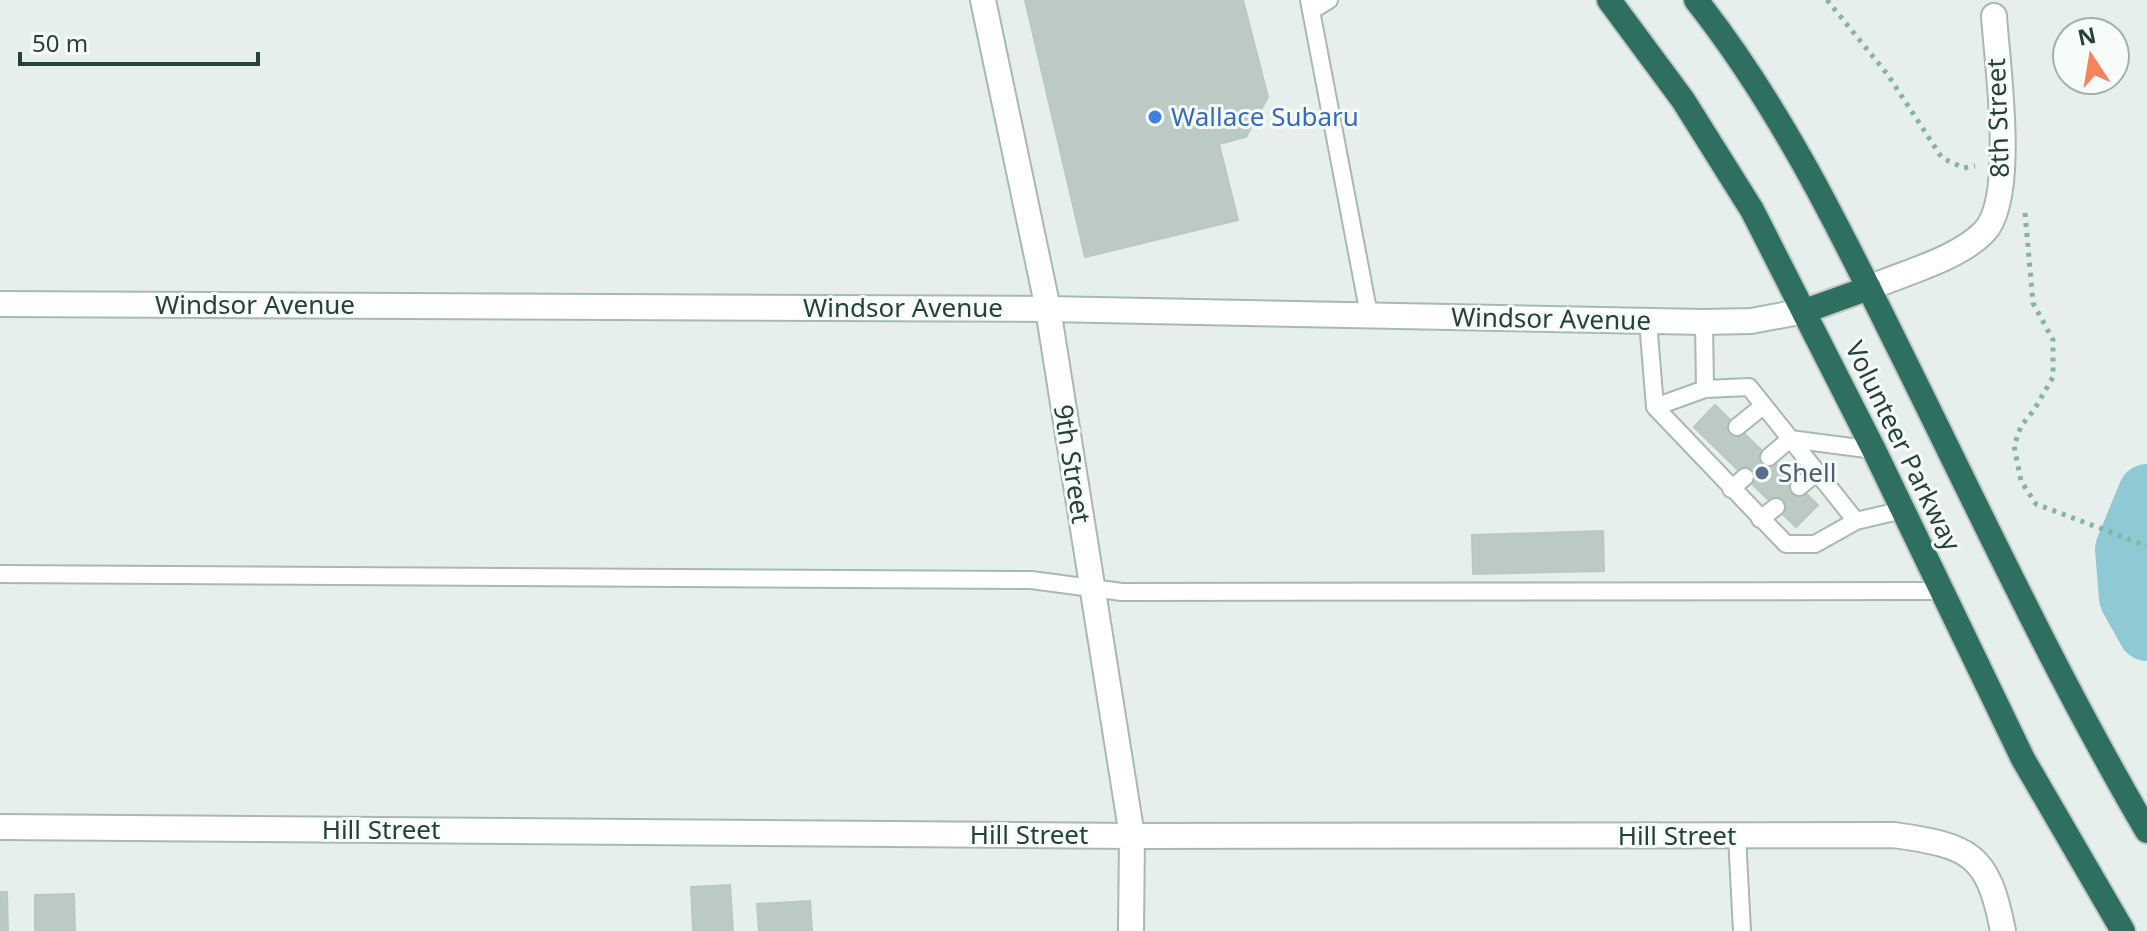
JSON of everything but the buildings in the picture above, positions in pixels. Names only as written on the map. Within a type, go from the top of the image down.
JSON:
[{"type":"highway","name":"Volunteer Parkway","points":[[1609,0],[1640,39],[1725,165],[1805,311],[2023,759],[2123,931]]},
{"type":"highway","name":"Volunteer Parkway","points":[[1696,0],[1783,130],[1839,227],[2048,650],[2147,831]]},
{"type":"highway","points":[[1805,311],[1869,288]]},
{"type":"street","name":"9th Street","points":[[983,0],[1048,309],[1132,836],[1131,931]]},
{"type":"street","name":"8th Street","points":[[1869,288],[1967,245],[1985,231],[1996,215],[2002,181],[1994,16]]},
{"type":"street","name":"Windsor Avenue","points":[[0,304],[1048,309],[1704,322],[1751,321],[1805,311]]},
{"type":"street","name":"Hill Street","points":[[0,827],[1132,836],[1894,835],[1944,842],[1967,854],[1987,874],[1997,899],[2003,931]]},
{"type":"lane","points":[[1329,0],[1310,5],[1369,315]]},
{"type":"lane","points":[[1648,321],[1655,407],[1708,452],[1731,489],[1786,544],[1815,544],[1856,521],[1903,510]]},
{"type":"lane","points":[[1704,322],[1705,389]]},
{"type":"lane","points":[[1655,407],[1705,389],[1749,387],[1856,521]]},
{"type":"lane","points":[[1737,427],[1763,406]]},
{"type":"lane","points":[[1769,457],[1790,439],[1874,450]]},
{"type":"lane","points":[[1799,487],[1817,472]]},
{"type":"lane","points":[[1731,489],[1745,477]]},
{"type":"lane","points":[[1760,519],[1776,507]]},
{"type":"lane","points":[[0,574],[1015,580],[1122,592],[1943,591]]},
{"type":"lane","points":[[1737,836],[1742,931]]},
{"type":"path","points":[[1827,0],[1888,75],[1942,158],[1964,168],[1977,166]]},
{"type":"path","points":[[2025,209],[2033,303],[2053,340],[2053,377],[2021,426],[2014,446],[2021,481],[2036,504],[2147,546]]},
{"type":"waterway","points":[[2147,493],[2124,549],[2128,598],[2147,632]]},
{"type":"place","name":"Wallace Subaru","points":[[1155,117]]},
{"type":"place","name":"Shell","points":[[1762,473]]}]
